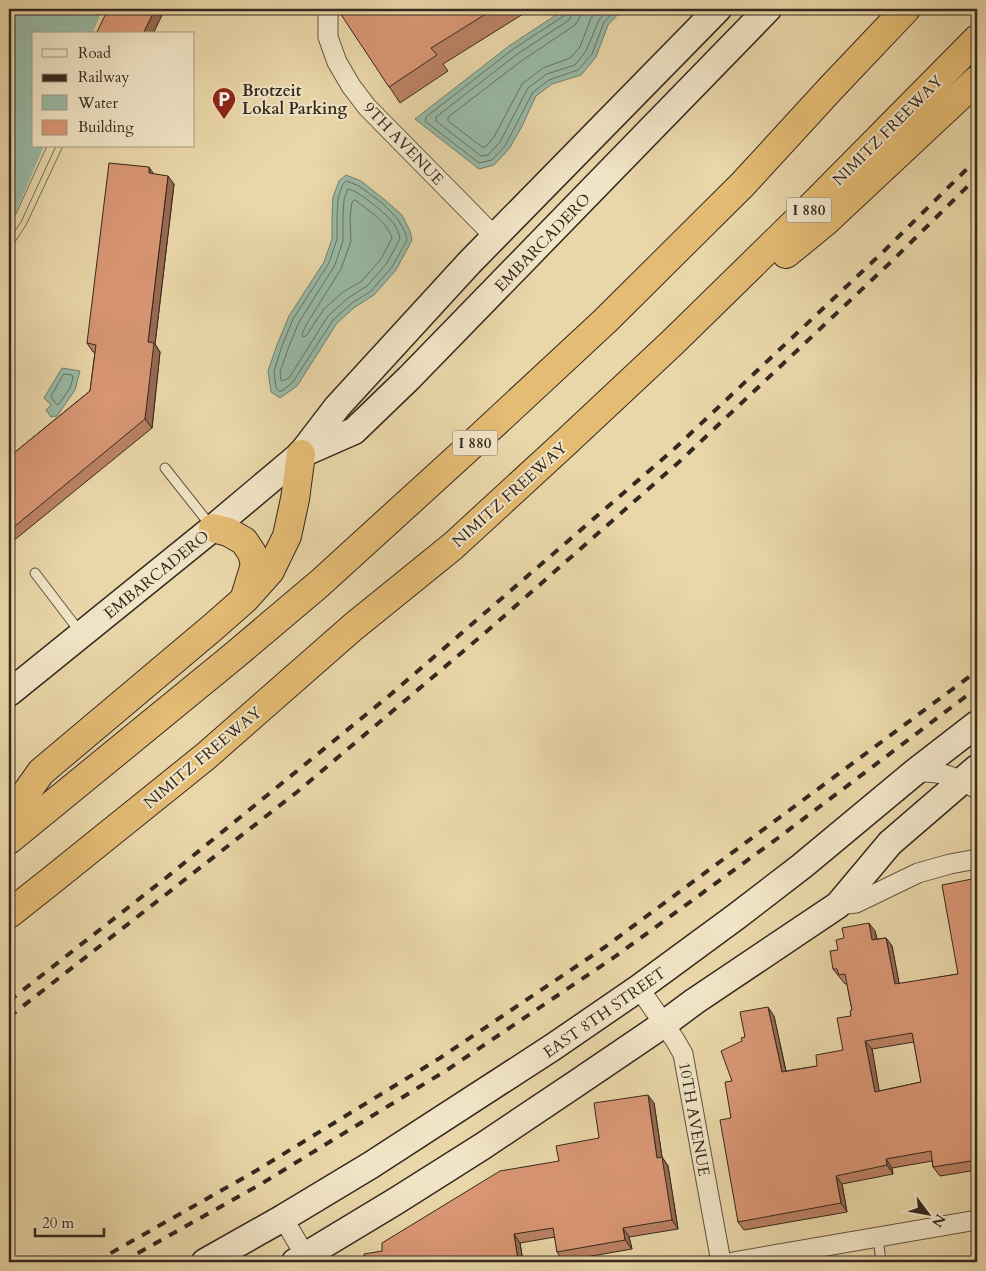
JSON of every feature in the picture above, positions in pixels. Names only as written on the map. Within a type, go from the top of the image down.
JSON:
[{"type":"highway","name":"I 880","points":[[9,840],[312,590],[465,452],[605,321],[743,184],[906,9]]},
{"type":"highway","name":"NIMITZ FREEWAY","points":[[9,914],[206,756],[353,627],[453,546],[636,377],[815,204],[977,39]]},
{"type":"highway","points":[[636,377],[824,223],[977,80]]},
{"type":"highway","points":[[9,817],[41,772],[212,628],[245,599],[270,571],[287,536],[301,454]]},
{"type":"highway","points":[[213,528],[228,532],[244,541],[252,553],[255,565],[245,599]]},
{"type":"main road","name":"EMBARCADERO","points":[[9,694],[301,454],[337,407],[495,237],[718,9]]},
{"type":"main road","name":"EMBARCADERO","points":[[301,454],[354,431],[409,378],[768,9]]},
{"type":"main road","name":"EAST 8TH STREET","points":[[205,1262],[371,1165],[458,1110],[639,988],[802,866],[915,772],[977,724]]},
{"type":"main road","points":[[303,1260],[483,1146],[838,905],[890,843],[972,779]]},
{"type":"street","name":"9TH AVENUE","points":[[328,9],[328,37],[337,62],[351,86],[367,107],[495,237]]},
{"type":"street","points":[[915,772],[931,771],[972,779]]},
{"type":"street","points":[[838,905],[856,903],[918,873],[977,859]]},
{"type":"street","name":"10TH AVENUE","points":[[639,988],[683,1054],[721,1262]]},
{"type":"street","points":[[283,1218],[303,1260]]},
{"type":"street","points":[[733,1262],[977,1220]]},
{"type":"lane","points":[[165,468],[213,528]]},
{"type":"lane","points":[[34,573],[82,634]]},
{"type":"lane","points":[[878,1237],[881,1262]]},
{"type":"water","points":[[9,9],[131,9],[121,32],[32,32],[32,148],[67,148],[9,260]]},
{"type":"water","points":[[565,9],[623,9],[608,25],[596,57],[581,75],[552,84],[536,96],[509,149],[494,165],[479,169],[415,119],[509,46]]},
{"type":"water","points":[[346,175],[361,181],[402,215],[412,240],[396,270],[374,295],[355,307],[337,323],[297,386],[280,398],[271,392],[268,371],[289,316],[324,262],[332,239],[333,197],[339,181]]},
{"type":"water","points":[[62,368],[80,371],[75,390],[57,416],[51,417],[46,410],[51,405],[44,398]]},
{"type":"pier","points":[[103,9],[118,9],[108,32],[93,32]]},
{"type":"pier","points":[[43,148],[70,148],[33,229],[9,262],[9,228]]},
{"type":"building","points":[[108,9],[155,9],[144,32],[97,32]]},
{"type":"building","points":[[338,9],[494,9],[431,48],[437,55],[389,87]]},
{"type":"building","points":[[109,163],[149,167],[149,173],[168,176],[148,342],[154,343],[145,419],[9,531],[9,457],[90,391],[96,345],[87,343]]},
{"type":"building","points":[[977,878],[977,1062],[975,1063],[977,1078],[977,1160],[933,1167],[931,1151],[886,1159],[887,1165],[836,1176],[841,1203],[738,1222],[720,1120],[731,1118],[725,1082],[732,1081],[721,1051],[742,1041],[741,1038],[745,1037],[740,1012],[768,1007],[782,1072],[817,1066],[816,1055],[843,1050],[837,1018],[851,1016],[850,1011],[852,1010],[845,974],[839,975],[837,969],[833,969],[830,951],[838,950],[836,940],[844,938],[842,928],[869,923],[872,940],[886,938],[895,984],[958,974],[942,885]],"holes":[[[912,1033],[921,1082],[875,1092],[865,1041]]]},
{"type":"building","points":[[648,1095],[657,1158],[662,1157],[672,1220],[623,1228],[625,1240],[557,1252],[553,1228],[514,1234],[518,1260],[503,1262],[366,1262],[364,1254],[382,1251],[382,1243],[500,1171],[559,1161],[556,1146],[599,1138],[594,1103]]},
{"type":"railway","points":[[9,1001],[167,877],[390,695],[672,451],[884,251],[977,159]]},
{"type":"railway","points":[[9,1017],[297,792],[486,632],[679,462],[893,260],[977,177]]},
{"type":"railway","points":[[95,1262],[254,1172],[440,1058],[605,947],[977,671]]},
{"type":"railway","points":[[122,1262],[261,1184],[447,1070],[613,958],[778,838],[977,688]]},
{"type":"place","name":"Brotzeit Lokal Parking","points":[[224,120]]}]
